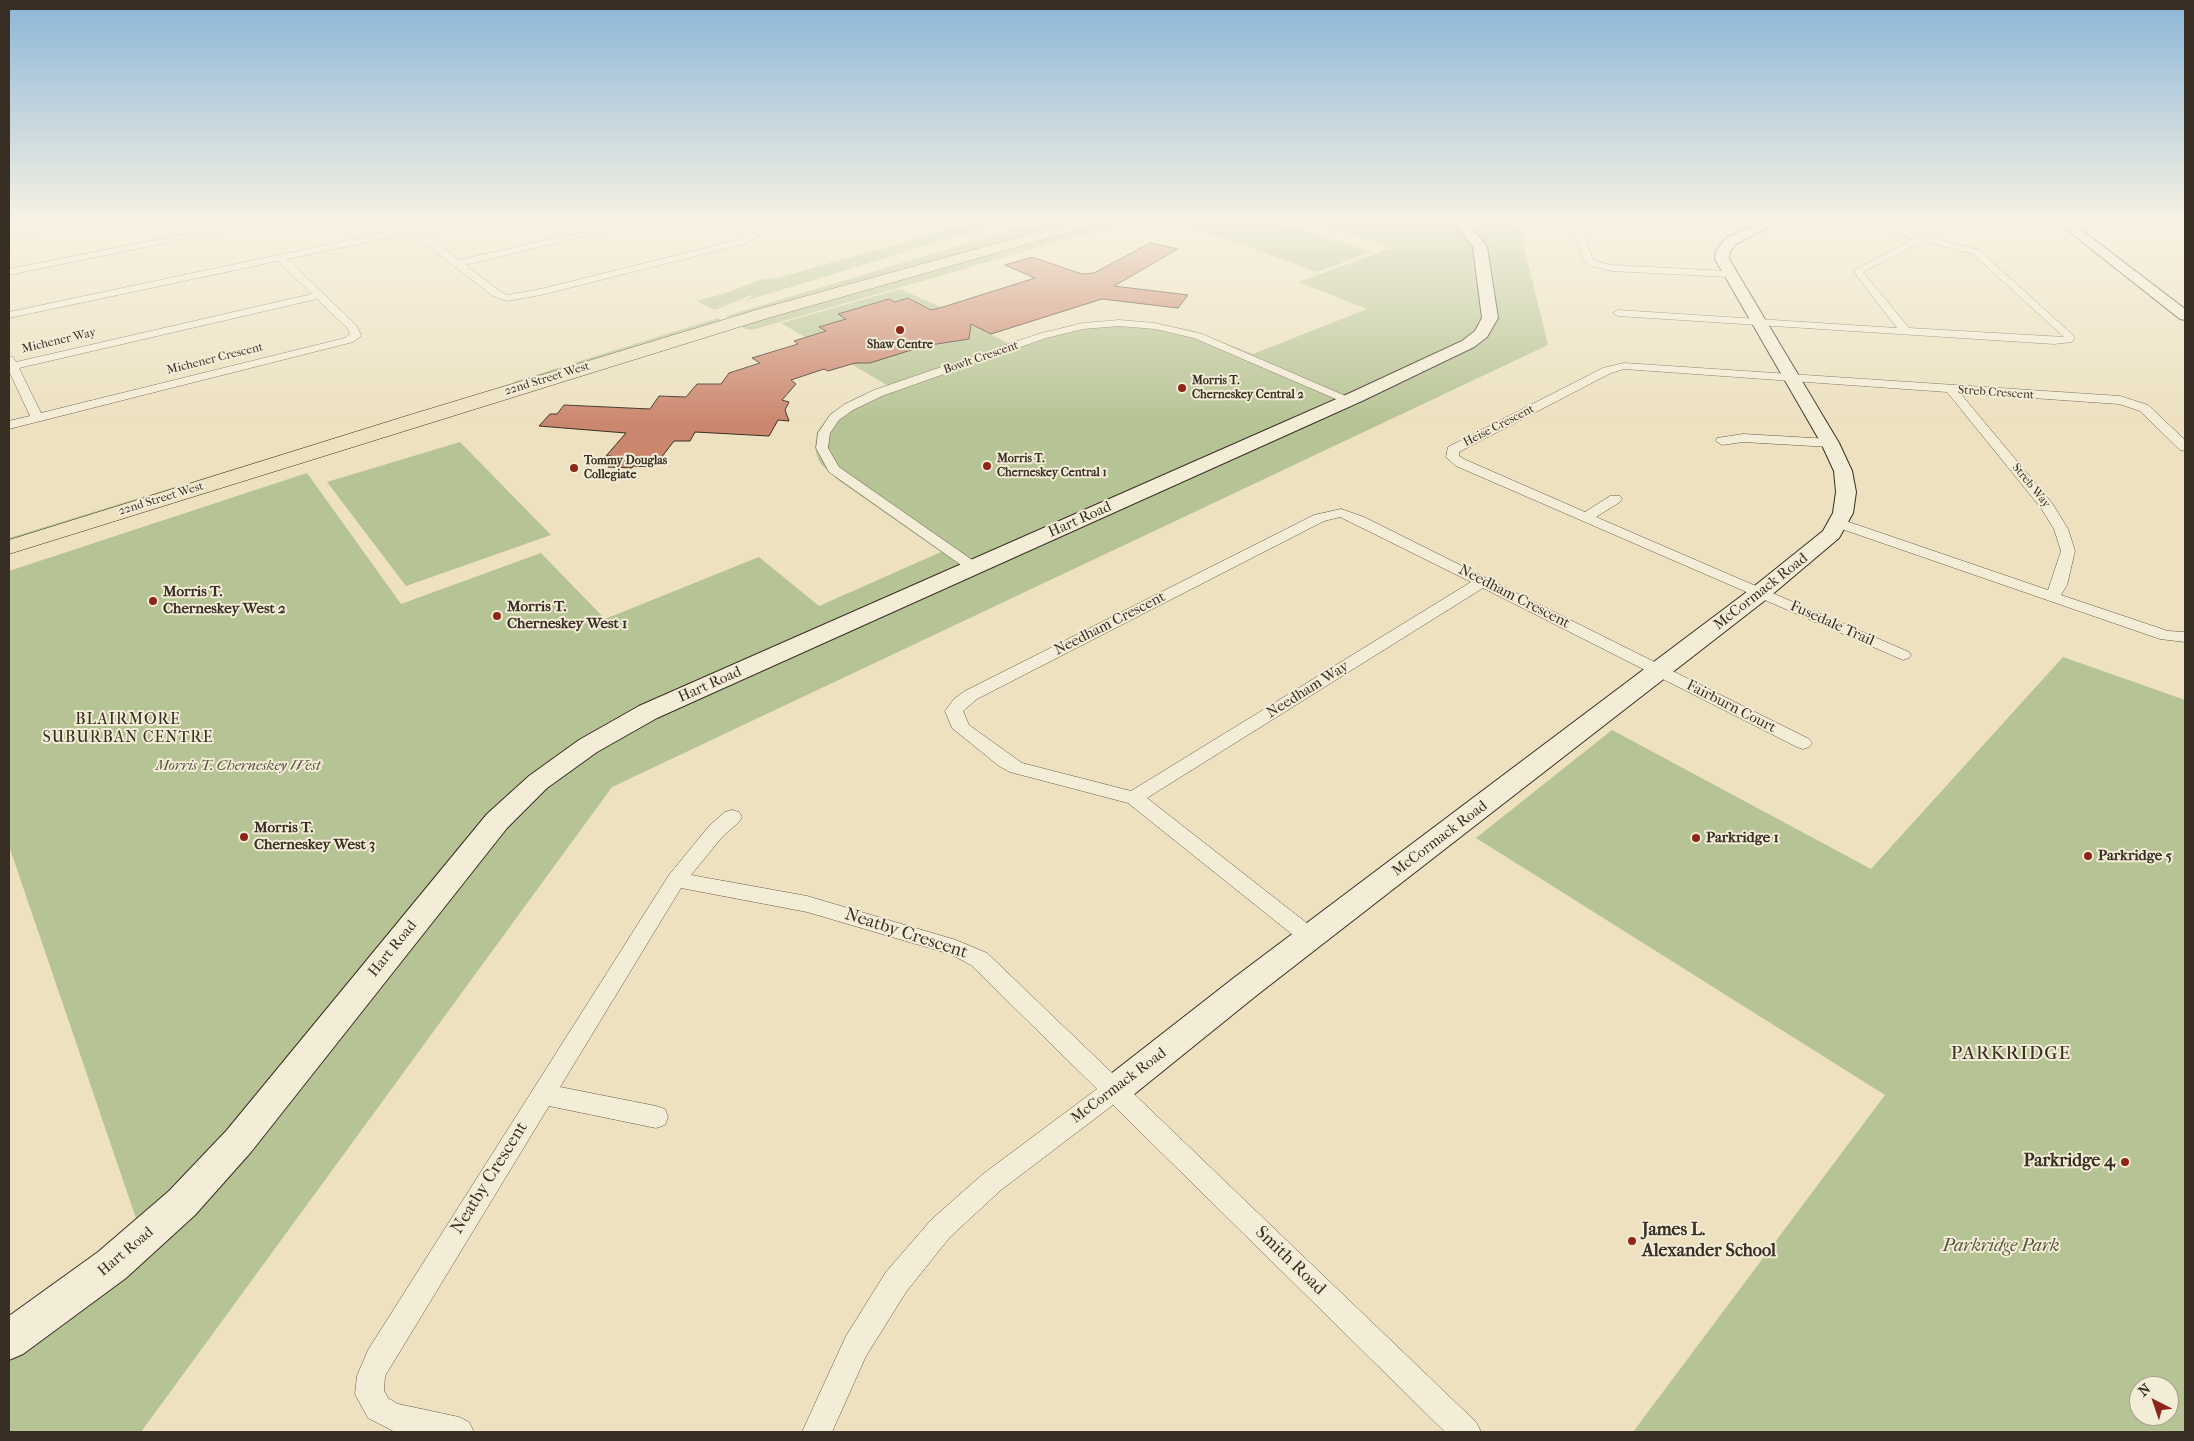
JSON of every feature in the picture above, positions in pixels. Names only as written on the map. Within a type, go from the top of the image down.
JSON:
[{"type":"highway","name":"22nd Street West","points":[[9,536],[804,289]]},
{"type":"highway","name":"22nd Street West","points":[[9,547],[410,421],[762,314],[850,289]]},
{"type":"street","points":[[9,315],[132,289]]},
{"type":"street","name":"Michener Crescent","points":[[37,418],[349,340],[356,335],[352,327],[311,289]]},
{"type":"street","points":[[492,289],[501,296],[514,297],[546,289]]},
{"type":"street","name":"Hart Road","points":[[9,1340],[112,1265],[182,1203],[239,1141],[497,821],[538,782],[588,746],[648,712],[1460,349],[1475,339],[1485,328],[1490,318],[1486,289]]},
{"type":"street","name":"McCormack Road","points":[[817,1432],[856,1346],[896,1282],[942,1228],[992,1182],[1115,1090],[1823,543],[1838,523],[1844,507],[1846,480],[1830,443],[1738,289]]},
{"type":"street","points":[[1871,289],[1905,331]]},
{"type":"street","points":[[1618,313],[2054,341],[2068,340],[2070,337],[2017,289]]},
{"type":"street","points":[[2150,289],[2185,316]]},
{"type":"street","points":[[2170,289],[2185,301]]},
{"type":"street","name":"Michener Way","points":[[10,364],[317,296]]},
{"type":"street","name":"Bowlt Crescent","points":[[973,567],[834,469],[822,448],[824,433],[834,418],[849,407],[878,394],[1042,336],[1071,328],[1107,324],[1149,325],[1198,336],[1349,400]]},
{"type":"street","points":[[9,425],[37,418],[10,364]]},
{"type":"street","name":"Heise Crescent","points":[[1760,593],[1461,463],[1453,457],[1453,450],[1615,367],[1790,378]]},
{"type":"street","name":"Streb Crescent","points":[[1790,378],[2129,402],[2144,408],[2185,447]]},
{"type":"street","name":"Streb Way","points":[[1952,390],[2047,506],[2061,529],[2068,551],[2059,585],[2052,597]]},
{"type":"street","points":[[1722,441],[1743,438],[1830,443]]},
{"type":"street","points":[[1586,517],[1615,499]]},
{"type":"street","name":"Needham Crescent","points":[[1310,938],[1134,798],[1016,768],[1004,762],[961,728],[954,712],[960,703],[971,696],[1319,518],[1334,513],[1349,515],[1659,671]]},
{"type":"street","points":[[1838,523],[2166,636],[2185,637]]},
{"type":"street","name":"Needham Way","points":[[1134,798],[1482,582]]},
{"type":"street","name":"Fusedale Trail","points":[[1760,593],[1903,655]]},
{"type":"street","name":"Fairburn Court","points":[[1659,671],[1803,743]]},
{"type":"street","name":"Neatby Crescent","points":[[459,1432],[392,1417],[378,1408],[369,1394],[371,1376],[378,1360],[676,880],[716,830],[732,817]]},
{"type":"street","name":"Neatby Crescent","points":[[676,880],[807,904],[968,952],[989,966],[1115,1090]]},
{"type":"street","name":"Smith Road","points":[[1115,1090],[1466,1432]]},
{"type":"street","points":[[543,1094],[656,1117]]},
{"type":"green space","points":[[736,289],[784,289],[742,302],[754,296],[751,295],[715,310],[697,301]]},
{"type":"green space","points":[[815,289],[833,289],[729,318],[726,316]]},
{"type":"green space","points":[[866,289],[894,289],[752,330],[745,329],[740,325]]},
{"type":"green space","name":"Morris T. Cherneskey West","points":[[901,289],[968,319],[964,320],[1009,344],[1067,326],[1131,321],[1161,324],[1194,331],[1253,354],[1367,309],[1317,289],[1534,289],[1548,345],[612,787],[141,1432],[9,1432],[9,1362],[81,1311],[141,1233],[9,846],[9,571],[307,473],[401,604],[541,553],[605,619],[759,557],[819,606],[941,552],[838,480],[821,464],[817,456],[815,447],[817,432],[831,413],[855,398],[887,385],[781,323]]},
{"type":"green space","points":[[718,318],[722,321],[515,384],[513,382]]},
{"type":"green space","points":[[511,385],[9,540],[9,538]]},
{"type":"green space","points":[[460,442],[551,535],[406,586],[327,482]]},
{"type":"green space","name":"Parkridge Park","points":[[2063,657],[2185,700],[2185,1432],[1633,1432],[1885,1095],[1476,838],[1612,730],[1871,869]]},
{"type":"building","points":[[999,289],[1141,289],[1188,295],[1178,308],[1102,299],[991,334],[971,324],[969,339],[924,346],[870,363],[855,363],[828,371],[824,369],[791,380],[796,384],[782,400],[789,402],[785,410],[789,421],[778,420],[769,436],[695,432],[690,441],[674,441],[654,467],[608,467],[611,463],[607,463],[612,456],[606,456],[626,433],[539,426],[550,414],[557,414],[564,405],[650,409],[659,396],[686,397],[697,384],[721,384],[729,373],[760,363],[752,358],[798,344],[794,341],[826,331],[819,327],[846,319],[838,314],[889,299],[895,302],[908,298],[931,310]]},
{"type":"place","name":"Shaw Centre","points":[[900,330]]},
{"type":"place","name":"Morris T. Cherneskey Central 2","points":[[1182,388]]},
{"type":"place","name":"Morris T. Cherneskey Central 1","points":[[987,466]]},
{"type":"place","name":"Tommy Douglas Collegiate","points":[[574,468]]},
{"type":"place","name":"Morris T. Cherneskey West 2","points":[[153,601]]},
{"type":"place","name":"Morris T. Cherneskey West 1","points":[[497,616]]},
{"type":"place","name":"Morris T. Cherneskey West 3","points":[[244,837]]},
{"type":"place","name":"Parkridge 1","points":[[1696,838]]},
{"type":"place","name":"Parkridge 5","points":[[2088,856]]},
{"type":"place","name":"Parkridge 4","points":[[2125,1162]]},
{"type":"place","name":"James L. Alexander School","points":[[1632,1241]]},
{"type":"district","name":"BLAIRMORE SUBURBAN CENTRE","points":[[128,729]]},
{"type":"district","name":"PARKRIDGE","points":[[2011,1054]]}]
